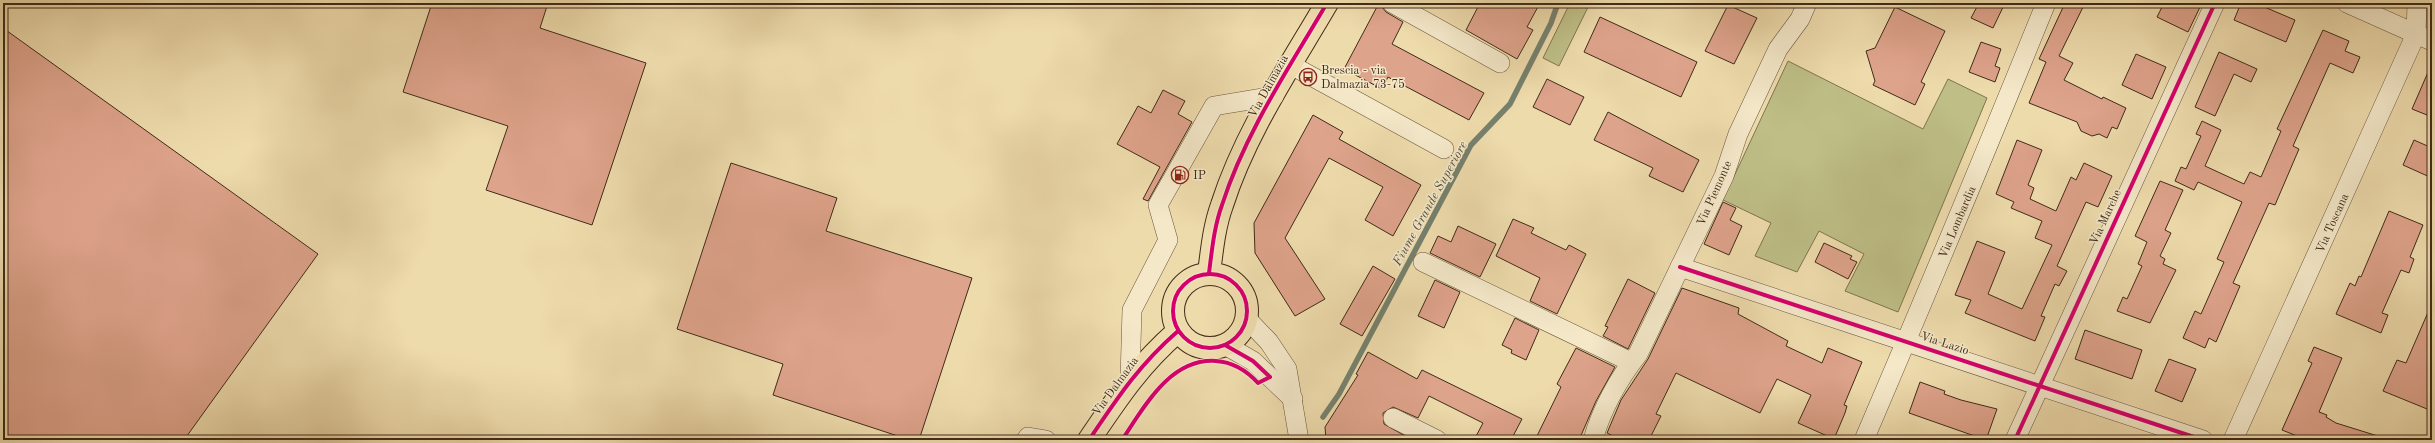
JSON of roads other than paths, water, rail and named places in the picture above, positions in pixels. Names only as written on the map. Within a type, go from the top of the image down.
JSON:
[{"type":"main road","name":"Via Dalmazia","points":[[1209,273],[1214,235],[1221,206],[1236,167],[1291,65],[1327,3]]},
{"type":"main road","points":[[1209,273],[1226,277],[1239,287],[1247,302],[1247,319],[1239,335],[1225,345],[1208,348],[1199,347],[1183,338],[1178,331],[1173,316],[1177,293],[1194,277],[1209,273]]},
{"type":"main road","name":"Via Dalmazia","points":[[1089,440],[1130,379],[1154,352],[1178,331]]},
{"type":"street","points":[[1392,3],[1500,63]]},
{"type":"street","name":"Via Piemonte","points":[[1593,440],[1596,429],[1631,362],[1638,354],[1724,176],[1738,134],[1774,56],[1800,19],[1808,3]]},
{"type":"street","name":"Via Lombardia","points":[[1864,440],[1975,179],[1993,130],[2046,3]]},
{"type":"street","name":"Via Marche","points":[[2015,440],[2215,3]]},
{"type":"street","points":[[2347,3],[2424,38]]},
{"type":"street","name":"Via Toscana","points":[[2233,440],[2424,38],[2417,3]]},
{"type":"street","name":"Via Dalmazia","points":[[1291,65],[1444,149]]},
{"type":"street","points":[[1130,379],[1132,310],[1168,240],[1158,205],[1214,106],[1274,96]]},
{"type":"street","points":[[1423,262],[1631,362]]},
{"type":"street","name":"Via Lazio","points":[[1680,267],[2203,440]]},
{"type":"street","points":[[1247,319],[1269,342],[1287,369],[1299,440]]},
{"type":"street","points":[[1225,345],[1253,361],[1292,399]]},
{"type":"street","points":[[1393,418],[1437,440]]},
{"type":"street","points":[[1026,440],[1028,437],[1046,440]]},
{"type":"waterway","name":"Fiume Grande Superiore","points":[[1323,417],[1339,394],[1471,145],[1510,104],[1551,23],[1558,3]]},
{"type":"place","name":"Brescia - via Dalmazia 73-75","points":[[1308,77]]},
{"type":"place","name":"IP","points":[[1180,175]]}]
